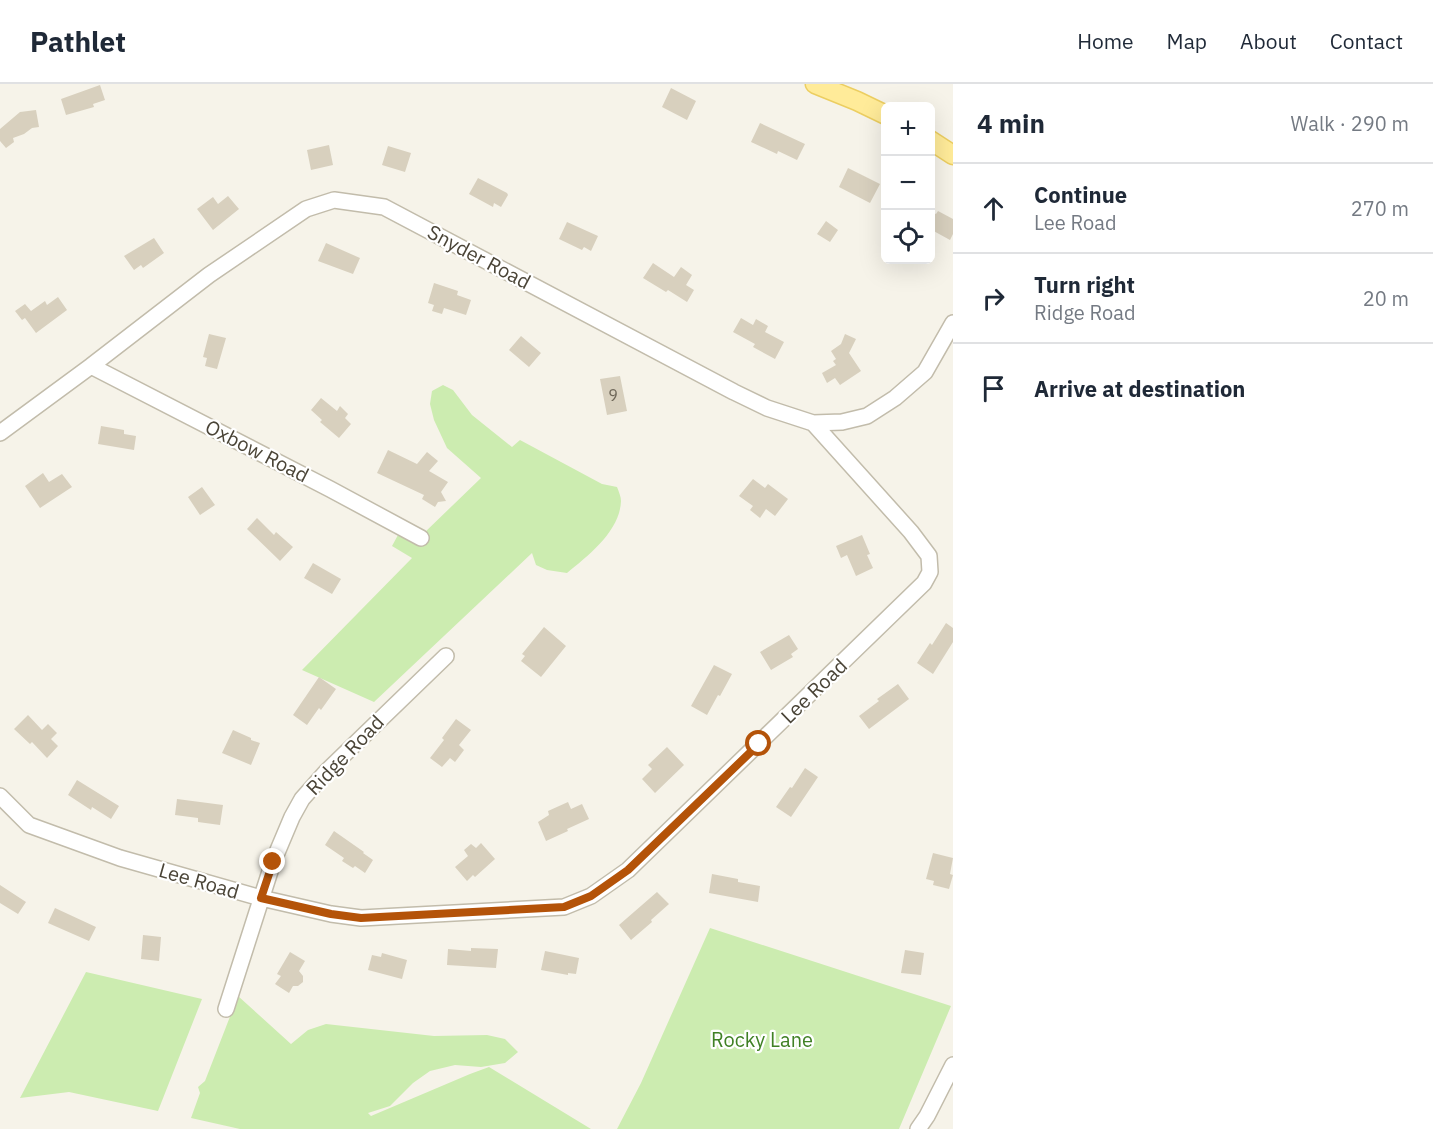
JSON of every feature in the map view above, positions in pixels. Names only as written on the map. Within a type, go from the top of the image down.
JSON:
[{"type":"main road","points":[[815,84],[881,113]]},
{"type":"main road","points":[[935,143],[953,156]]},
{"type":"street","name":"Snyder Road","points":[[0,433],[218,268],[306,209],[334,200],[384,207],[742,396],[767,408],[813,423],[911,532],[929,556],[930,572]]},
{"type":"street","points":[[813,423],[842,422],[867,416],[895,398],[925,372],[953,323]]},
{"type":"street","name":"Oxbow Road","points":[[91,366],[421,538]]},
{"type":"street","name":"Lee Road","points":[[0,796],[29,825],[120,858],[261,898],[331,914],[361,918],[564,907],[591,896],[628,870],[924,583],[930,572]]},
{"type":"street","name":"Ridge Road","points":[[225,1009],[284,835],[302,799],[326,772],[446,656]]},
{"type":"street","points":[[918,1129],[953,1065]]},
{"type":"green space","points":[[443,385],[453,390],[472,415],[512,447],[520,440],[602,484],[617,487],[621,499],[619,512],[602,542],[567,573],[547,570],[536,565],[532,553],[374,702],[302,670],[412,558],[392,546],[404,524],[423,534],[481,478],[447,448],[434,420],[430,404],[432,391]]},
{"type":"green space","name":"Rocky Lane","points":[[710,928],[951,1006],[899,1129],[617,1129],[641,1083]]},
{"type":"green space","points":[[86,972],[202,999],[158,1111],[69,1092],[20,1098]]},
{"type":"green space","points":[[238,996],[291,1044],[308,1030],[326,1024],[434,1036],[487,1035],[505,1039],[518,1052],[505,1063],[481,1067],[455,1065],[430,1071],[413,1083],[390,1106],[368,1113],[371,1116],[489,1067],[591,1129],[240,1129],[191,1118],[200,1093],[198,1087],[205,1081]]},
{"type":"building","points":[[100,85],[105,100],[93,104],[94,107],[66,115],[61,99]]},
{"type":"building","points":[[671,88],[696,101],[687,120],[662,107]]},
{"type":"building","points":[[36,110],[39,127],[32,128],[13,138],[14,142],[6,148],[0,141],[0,129],[20,112]]},
{"type":"building","points":[[760,123],[805,144],[797,160],[751,142]]},
{"type":"building","points":[[329,145],[333,165],[311,170],[307,150]]},
{"type":"building","points":[[388,146],[411,153],[405,172],[382,165]]},
{"type":"building","points":[[848,168],[880,184],[870,203],[839,187]]},
{"type":"building","points":[[478,178],[507,193],[501,207],[494,203],[493,207],[469,194]]},
{"type":"building","points":[[228,196],[239,209],[213,230],[197,209],[213,197],[218,204]]},
{"type":"building","points":[[938,211],[953,219],[953,234],[950,240],[935,232],[935,214]]},
{"type":"building","points":[[826,221],[838,230],[830,242],[817,234]]},
{"type":"building","points":[[567,222],[598,236],[591,251],[584,247],[582,250],[559,239]]},
{"type":"building","points":[[154,238],[164,253],[143,268],[141,265],[134,270],[124,256]]},
{"type":"building","points":[[326,243],[360,258],[353,274],[318,261]]},
{"type":"building","points":[[653,263],[674,277],[681,267],[692,275],[686,285],[694,290],[687,302],[643,278]]},
{"type":"building","points":[[434,283],[458,291],[457,295],[471,300],[466,315],[444,308],[442,314],[432,311],[434,305],[428,303]]},
{"type":"building","points":[[58,297],[67,310],[36,333],[25,318],[22,320],[15,311],[25,304],[31,311],[45,301],[47,305]]},
{"type":"building","points":[[741,318],[753,325],[756,319],[768,326],[765,332],[784,342],[775,359],[753,347],[755,344],[733,332]]},
{"type":"building","points":[[209,334],[226,338],[217,369],[205,366],[207,358],[203,357]]},
{"type":"building","points":[[845,334],[856,339],[849,353],[861,371],[840,385],[835,378],[827,383],[822,373],[836,365],[833,361],[836,359],[831,351],[841,344]]},
{"type":"building","points":[[521,336],[541,353],[529,367],[509,350]]},
{"type":"building","points":[[620,376],[627,411],[607,415],[600,379]]},
{"type":"building","points":[[321,398],[337,411],[340,406],[348,414],[345,418],[351,424],[339,438],[320,422],[322,420],[311,410]]},
{"type":"building","points":[[101,426],[124,430],[124,434],[136,436],[134,450],[98,444]]},
{"type":"building","points":[[388,450],[417,464],[427,452],[438,461],[429,471],[448,482],[441,492],[446,501],[438,502],[435,507],[422,499],[424,495],[377,473]]},
{"type":"building","points":[[43,473],[49,482],[62,474],[72,487],[40,508],[25,486]]},
{"type":"building","points":[[753,479],[765,488],[768,484],[788,499],[775,516],[766,509],[760,518],[750,510],[753,506],[739,496]]},
{"type":"building","points":[[202,487],[215,505],[200,515],[188,497]]},
{"type":"building","points":[[257,518],[274,535],[276,532],[293,547],[280,561],[247,529]]},
{"type":"building","points":[[862,535],[873,568],[856,576],[847,555],[841,558],[836,546]]},
{"type":"building","points":[[313,563],[341,579],[332,594],[304,578]]},
{"type":"building","points":[[946,623],[953,628],[953,642],[933,674],[917,663]]},
{"type":"building","points":[[544,627],[566,646],[541,677],[521,661],[525,656],[522,654]]},
{"type":"building","points":[[789,635],[798,649],[791,654],[793,657],[771,670],[760,652]]},
{"type":"building","points":[[714,665],[732,674],[707,715],[691,706]]},
{"type":"building","points":[[319,677],[336,689],[307,725],[293,715]]},
{"type":"building","points":[[898,684],[909,699],[869,729],[859,716]]},
{"type":"building","points":[[28,715],[42,730],[48,724],[57,733],[51,739],[58,746],[47,758],[32,742],[30,744],[14,729]]},
{"type":"building","points":[[456,719],[471,730],[459,745],[464,750],[455,762],[450,758],[442,767],[430,758]]},
{"type":"building","points":[[233,730],[260,743],[251,765],[222,753]]},
{"type":"building","points":[[667,747],[684,765],[655,793],[642,779],[652,769],[648,765]]},
{"type":"building","points":[[805,768],[818,777],[791,817],[776,807]]},
{"type":"building","points":[[77,780],[119,806],[111,819],[92,807],[91,810],[68,795]]},
{"type":"building","points":[[177,799],[223,805],[220,825],[198,822],[198,818],[175,815]]},
{"type":"building","points":[[568,802],[571,809],[582,804],[589,819],[546,841],[538,822],[549,815],[548,811]]},
{"type":"building","points":[[334,831],[373,860],[365,873],[342,861],[344,858],[325,845]]},
{"type":"building","points":[[481,843],[495,859],[467,881],[455,867],[468,856],[464,850],[471,844],[476,848]]},
{"type":"building","points":[[933,853],[953,858],[950,874],[953,875],[949,889],[933,885],[934,881],[926,879]]},
{"type":"building","points":[[712,874],[760,886],[758,902],[709,893]]},
{"type":"building","points":[[0,885],[26,902],[18,914],[0,903]]},
{"type":"building","points":[[657,892],[669,904],[631,940],[619,925]]},
{"type":"building","points":[[55,908],[96,927],[89,941],[48,923]]},
{"type":"building","points":[[143,935],[161,937],[159,961],[141,959]]},
{"type":"building","points":[[471,948],[498,949],[496,968],[447,965],[448,949],[471,951]]},
{"type":"building","points":[[905,950],[924,953],[921,975],[901,973]]},
{"type":"building","points":[[545,951],[579,958],[576,974],[568,973],[568,975],[541,970]]},
{"type":"building","points":[[290,952],[305,961],[299,971],[303,976],[303,982],[298,986],[293,986],[289,993],[275,984],[281,976],[277,974]]},
{"type":"building","points":[[382,953],[407,960],[402,979],[368,970],[372,955],[381,957]]},
{"type":"route","points":[[273,862],[261,898],[331,914],[361,918],[399,917],[564,907],[591,896],[628,870],[759,744]]}]
